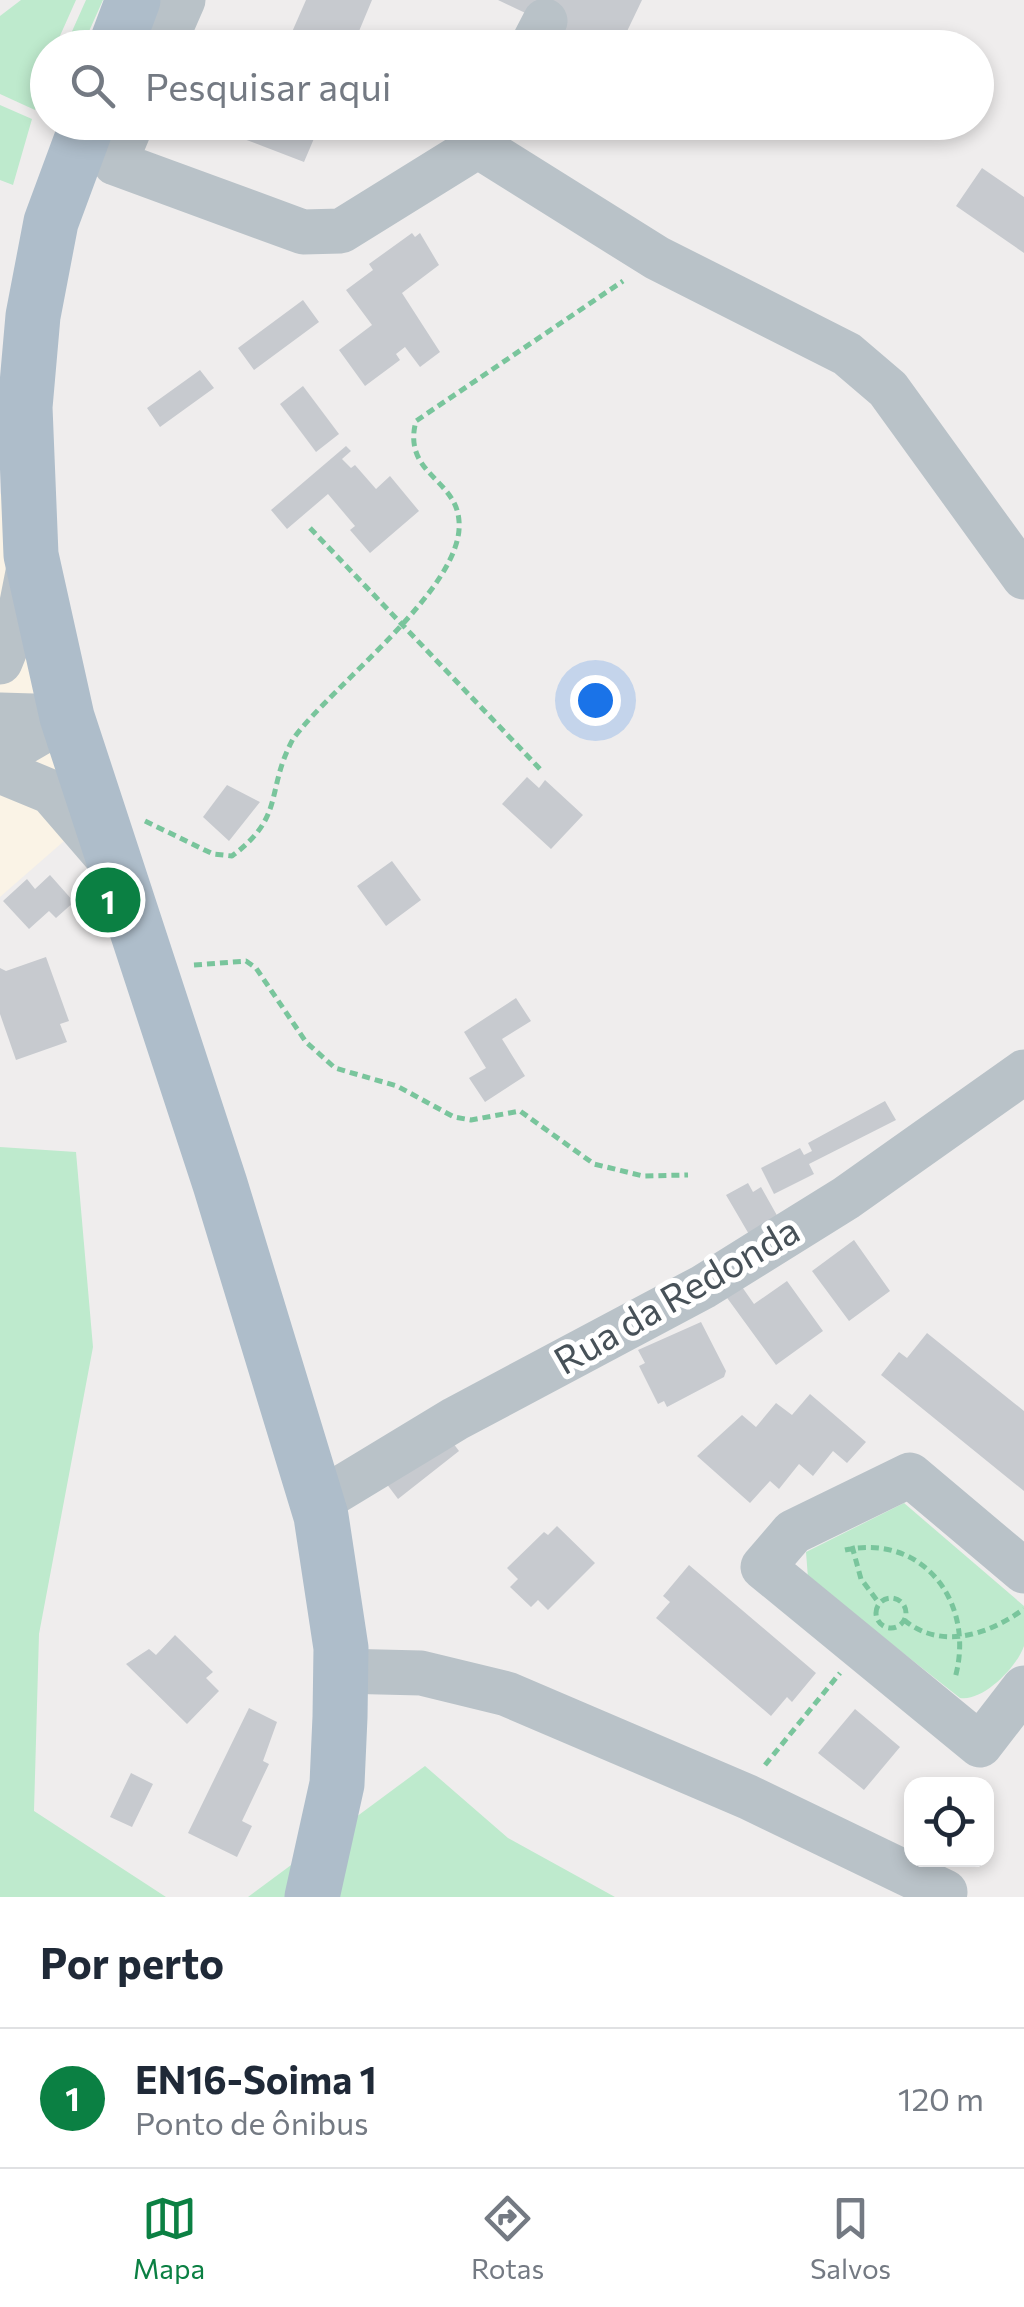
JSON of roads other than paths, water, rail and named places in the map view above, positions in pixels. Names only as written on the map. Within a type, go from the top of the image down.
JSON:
[{"type":"main road","points":[[122,30],[133,0]]},
{"type":"main road","points":[[81,140],[51,222],[33,316],[25,408],[31,555],[67,717],[318,1502],[332,1574],[340,1671],[337,1784],[312,1897]]},
{"type":"street","points":[[170,30],[183,0]]},
{"type":"street","points":[[125,140],[115,163],[303,232],[340,232],[475,140]]},
{"type":"street","points":[[492,140],[657,258],[847,354],[869,371],[888,390],[1024,577]]},
{"type":"street","points":[[0,662],[20,613],[31,555]]},
{"type":"street","points":[[0,715],[67,717]]},
{"type":"street","points":[[0,756],[67,717]]},
{"type":"street","points":[[0,771],[51,792],[118,872]]},
{"type":"street","name":"Rua da Redonda","points":[[318,1502],[455,1419],[703,1287],[846,1198],[1024,1072]]},
{"type":"street","points":[[1024,1572],[910,1475],[793,1532],[763,1567],[980,1746],[1024,1688]]},
{"type":"street","points":[[340,1671],[421,1673],[506,1694],[741,1794],[945,1892]]},
{"type":"place","name":"EN16-Soima 1","points":[[108,900]]}]
